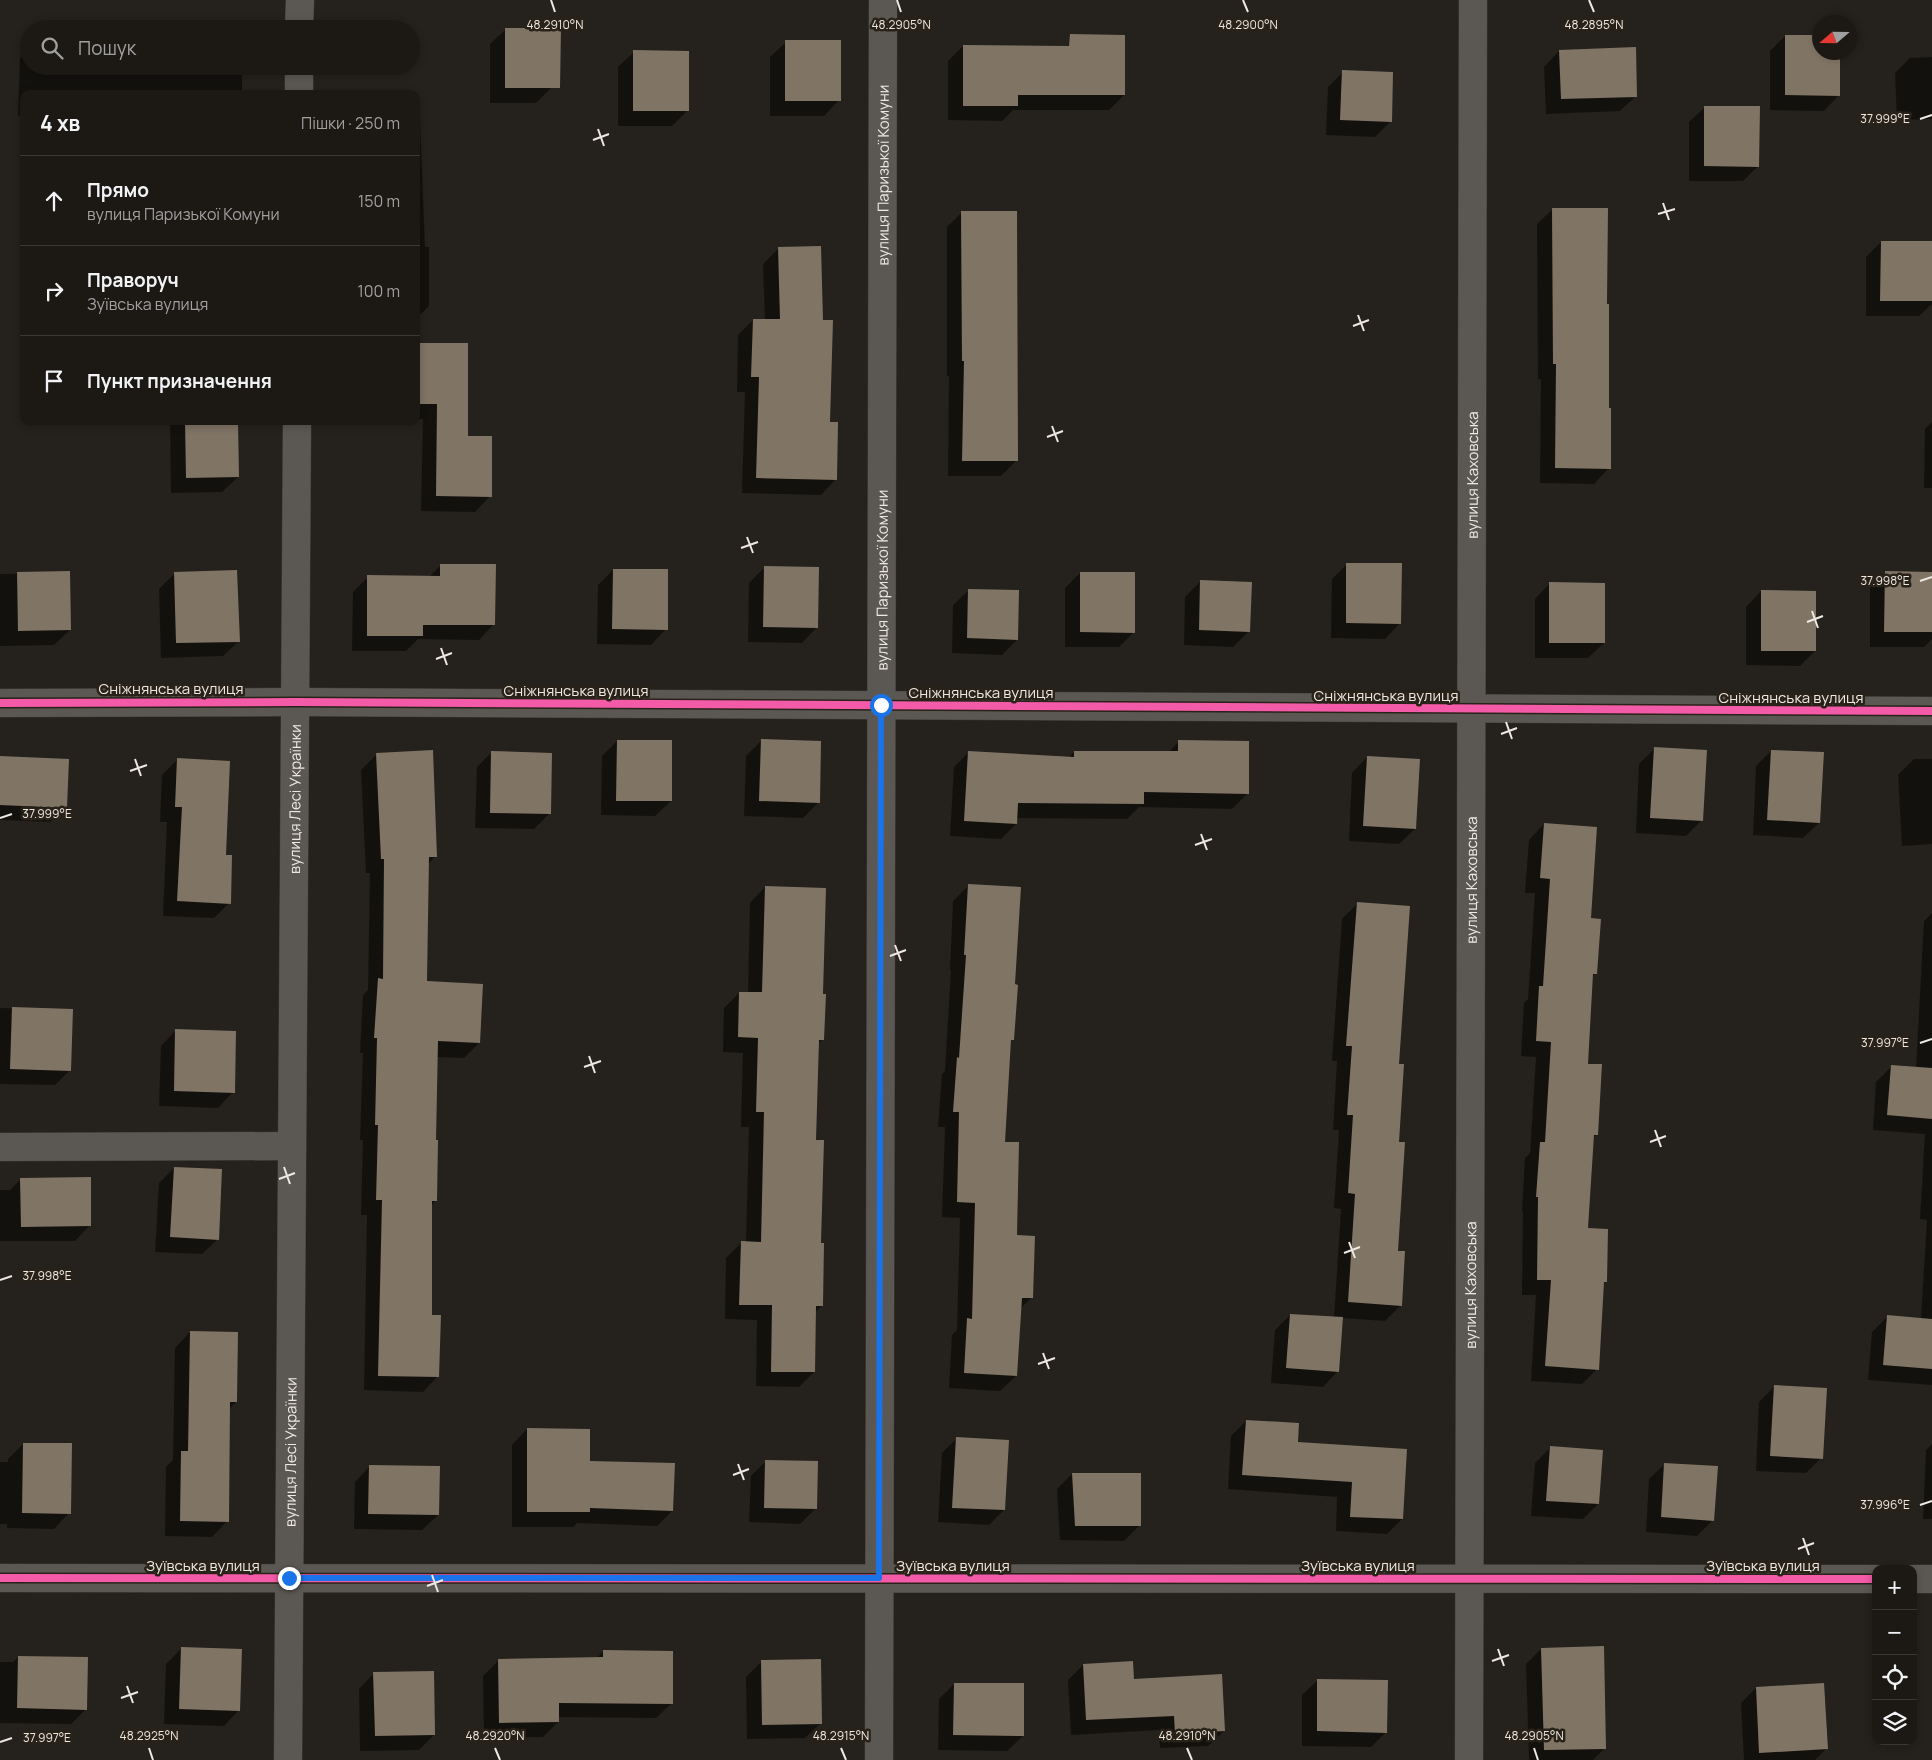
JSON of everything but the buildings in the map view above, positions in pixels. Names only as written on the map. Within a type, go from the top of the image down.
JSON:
[{"type":"street","points":[[300,0],[300,20]]},
{"type":"street","name":"вулиця Паризької Комуни","points":[[879,1760],[883,0]]},
{"type":"street","name":"вулиця Каховська","points":[[1469,1760],[1473,0]]},
{"type":"street","points":[[299,75],[299,90]]},
{"type":"street","name":"вулиця Лесі Українки","points":[[288,1760],[297,425]]},
{"type":"street","name":"Сніжнянська вулиця","points":[[0,703],[295,702],[1932,711]]},
{"type":"street","points":[[0,1147],[292,1146]]},
{"type":"street","name":"Зуївська вулиця","points":[[0,1578],[1872,1579]]},
{"type":"street","points":[[1917,1579],[1932,1579]]},
{"type":"cycle path","points":[[0,703],[295,702],[1932,711]]},
{"type":"cycle path","points":[[0,1578],[1872,1579]]},
{"type":"route","points":[[289,1578],[879,1578],[881,705]]}]
